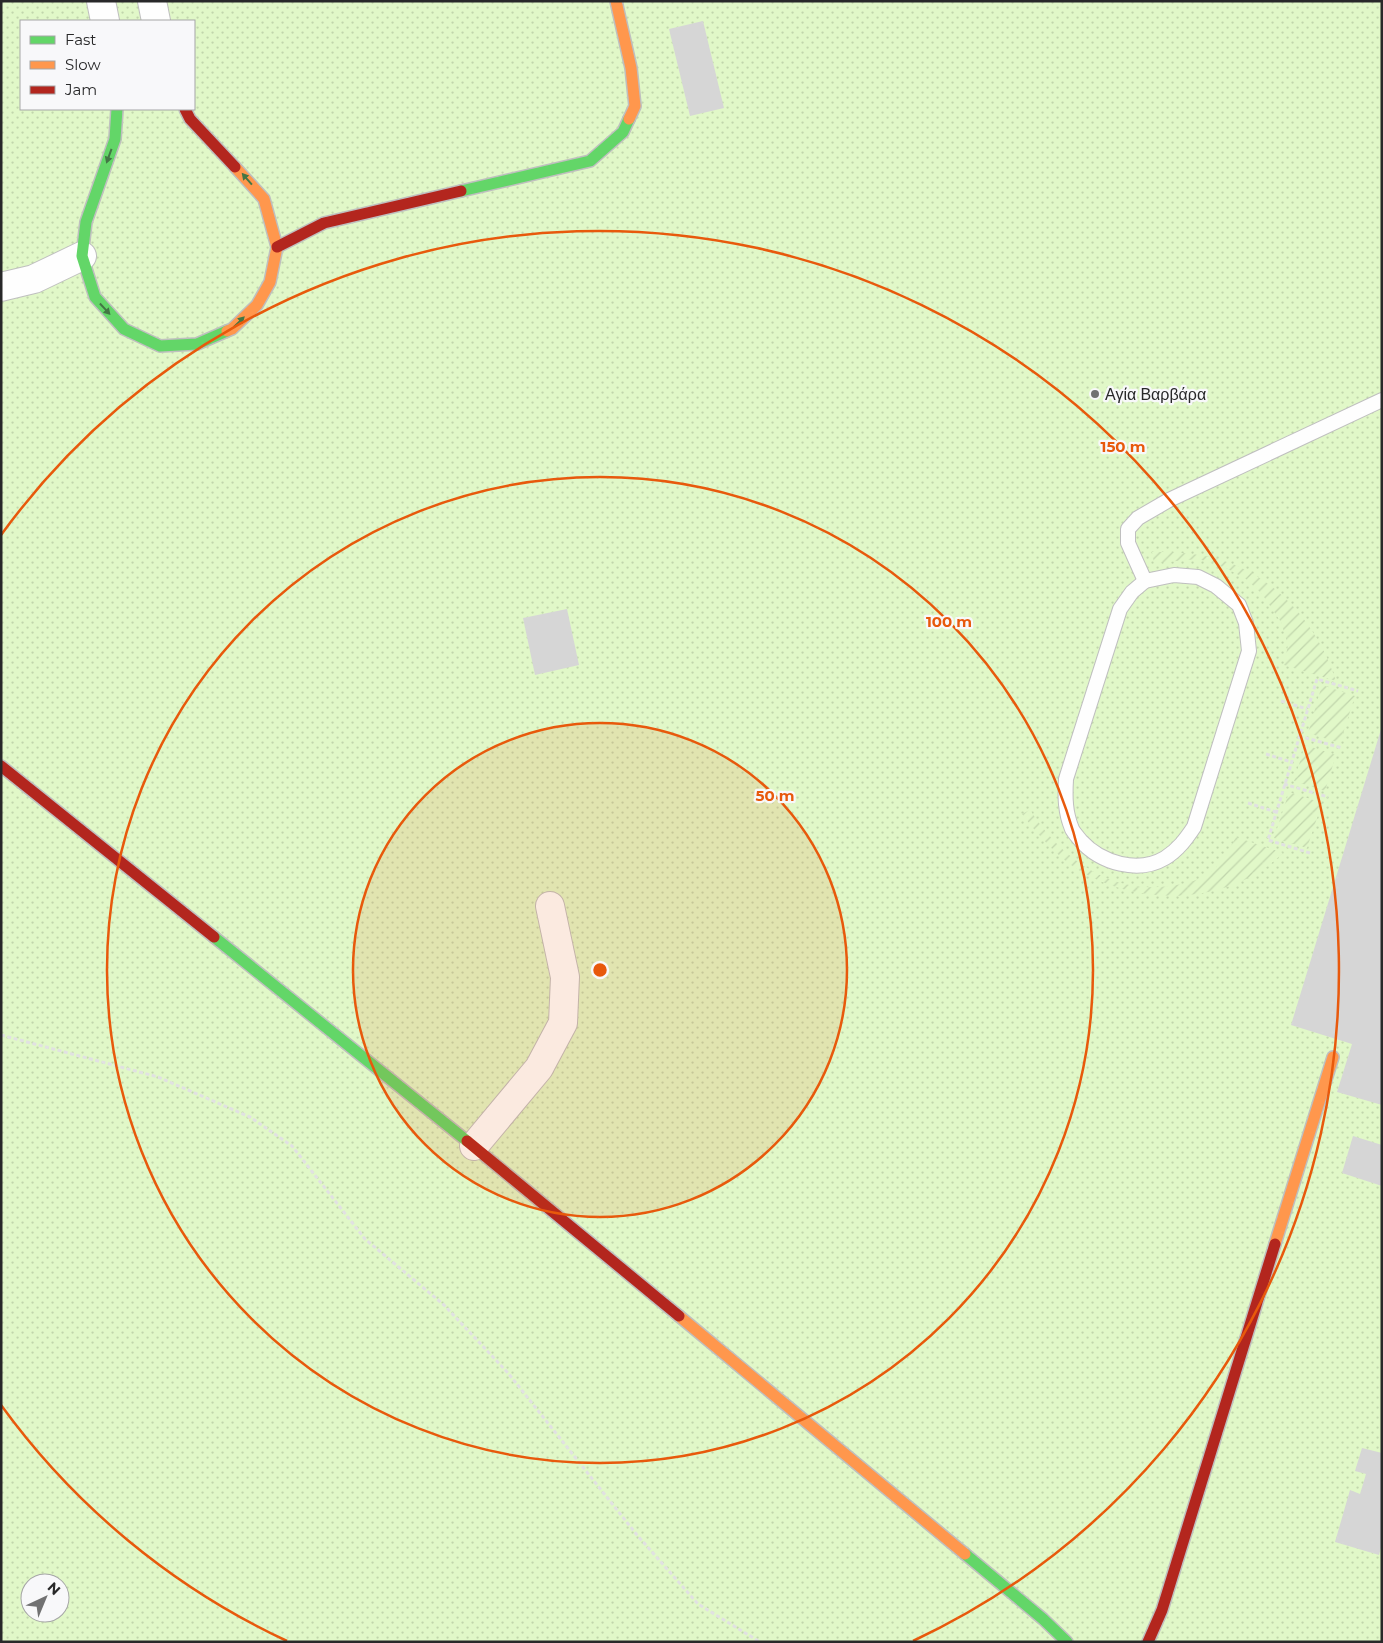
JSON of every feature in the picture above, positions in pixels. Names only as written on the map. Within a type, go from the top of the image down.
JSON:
[{"type":"street","points":[[101,1],[106,20]]},
{"type":"street","points":[[152,1],[156,20]]},
{"type":"street","points":[[277,247],[324,223],[590,162],[623,132],[635,106],[631,68],[616,1]]},
{"type":"street","points":[[117,110],[115,139],[86,222],[82,256],[94,297],[124,329],[160,346],[197,344],[232,329],[257,305],[270,282],[277,247],[264,200],[190,119],[186,110]]},
{"type":"street","points":[[1,287],[34,278],[82,256]]},
{"type":"street","points":[[1,766],[474,1146],[1043,1619],[1067,1642]]},
{"type":"street","points":[[474,1146],[539,1068],[563,1023],[565,977],[550,906]]},
{"type":"street","points":[[1148,1642],[1162,1610],[1333,1057]]},
{"type":"lane","points":[[1145,582],[1128,543],[1128,529],[1138,518],[1169,500],[1382,400]]},
{"type":"lane","points":[[1174,575],[1198,578],[1216,586],[1239,605],[1246,623],[1249,651],[1194,827],[1181,846],[1164,858],[1144,865],[1116,864],[1090,850],[1072,831],[1065,808],[1066,779],[1120,609],[1132,592],[1145,582],[1174,575]]},
{"type":"path","points":[[1310,853],[1268,840],[1284,784],[1317,679],[1358,691]]},
{"type":"path","points":[[1281,701],[1307,709]]},
{"type":"path","points":[[1299,736],[1342,748]]},
{"type":"path","points":[[1266,754],[1291,762]]},
{"type":"path","points":[[1284,784],[1328,797]]},
{"type":"path","points":[[1248,803],[1276,812]]},
{"type":"path","points":[[1,1035],[158,1077],[250,1117],[292,1146],[365,1239],[444,1305],[508,1373],[638,1535],[698,1604],[760,1642]]},
{"type":"green space","points":[[1,1],[1382,1],[1382,1642],[1,1642]]},
{"type":"green space","points":[[1152,552],[1190,554],[1218,559],[1246,570],[1264,581],[1281,594],[1308,625],[1329,661],[1336,681],[1284,665],[1288,645],[1281,622],[1262,594],[1246,579],[1226,568],[1199,559],[1154,563]]},
{"type":"green space","points":[[1322,685],[1355,696],[1340,743],[1308,733]]},
{"type":"green space","points":[[1305,745],[1336,755],[1325,791],[1294,781]]},
{"type":"green space","points":[[1289,792],[1322,803],[1307,848],[1274,838]]},
{"type":"green space","points":[[1030,810],[1056,843],[1072,857],[1089,869],[1127,885],[1147,887],[1169,886],[1197,880],[1219,864],[1236,837],[1283,853],[1262,870],[1238,883],[1213,891],[1186,895],[1159,895],[1132,891],[1106,884],[1082,872],[1065,860],[1042,838],[1022,814]]},
{"type":"building","points":[[703,21],[724,108],[690,116],[669,29]]},
{"type":"building","points":[[567,609],[579,665],[535,675],[523,618]]},
{"type":"building","points":[[1382,726],[1382,1105],[1337,1092],[1352,1044],[1291,1025]]},
{"type":"building","points":[[1353,1136],[1382,1145],[1382,1186],[1342,1173]]},
{"type":"building","points":[[1362,1448],[1382,1453],[1382,1544],[1379,1555],[1335,1542],[1350,1490],[1360,1494],[1366,1474],[1355,1471]]},
{"type":"traffic: fast","points":[[117,110],[115,139],[86,222],[82,256],[95,297],[124,329],[160,346],[197,344],[227,331]]},
{"type":"traffic: fast","points":[[461,191],[590,161],[623,132],[629,119]]},
{"type":"traffic: fast","points":[[214,937],[467,1141]]},
{"type":"traffic: fast","points":[[965,1554],[1043,1619],[1067,1642]]},
{"type":"traffic: slow","points":[[616,1],[631,68],[635,106],[629,119]]},
{"type":"traffic: slow","points":[[227,331],[232,329],[257,305],[270,282],[277,247],[264,199],[235,167]]},
{"type":"traffic: slow","points":[[1275,1244],[1333,1057]]},
{"type":"traffic: slow","points":[[679,1316],[965,1554]]},
{"type":"traffic: jam","points":[[186,110],[190,119],[235,167]]},
{"type":"traffic: jam","points":[[277,247],[324,223],[461,191]]},
{"type":"traffic: jam","points":[[1,766],[214,937]]},
{"type":"traffic: jam","points":[[467,1141],[679,1316]]},
{"type":"traffic: jam","points":[[1148,1642],[1162,1610],[1275,1244]]},
{"type":"place","name":"Αγία Βαρβάρα","points":[[1095,394]]}]
